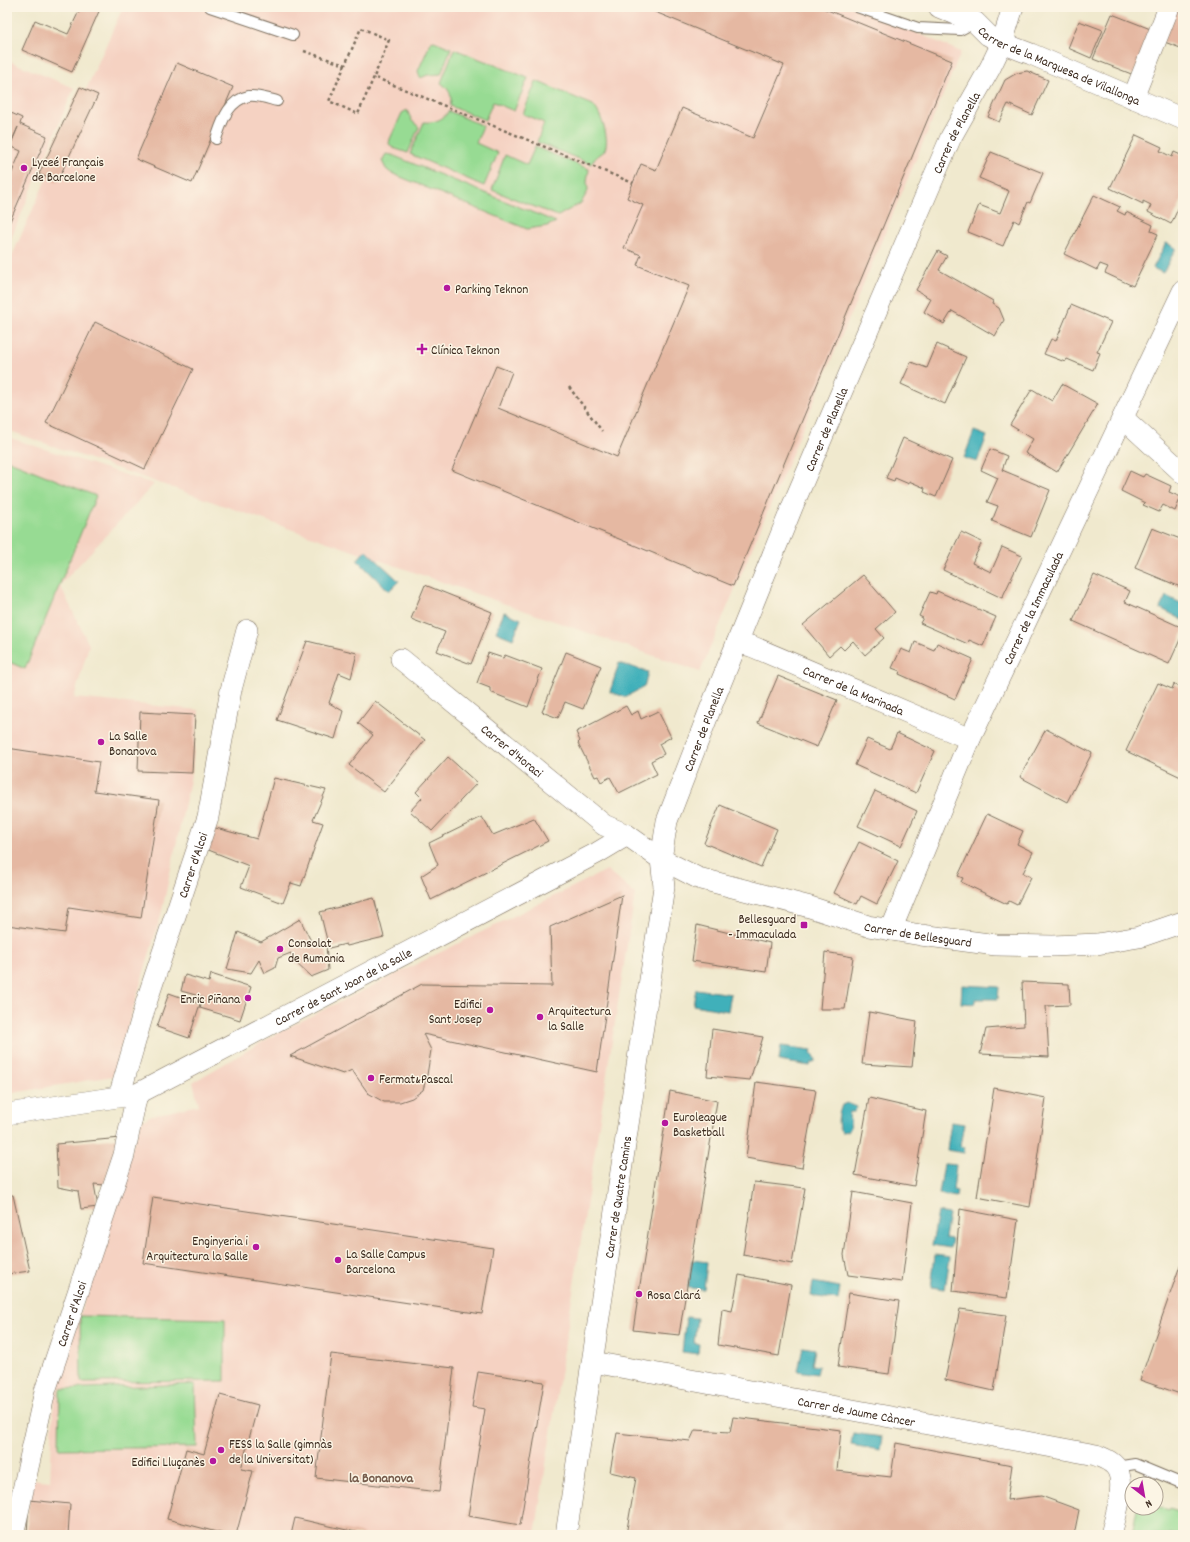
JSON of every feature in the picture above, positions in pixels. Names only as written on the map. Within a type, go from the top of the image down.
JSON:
[{"type":"street","name":"Carrer de la Marquesa de Vilallonga","points":[[939,7],[975,22],[988,35],[1002,43],[1183,119]]},
{"type":"street","name":"Carrer de Planella","points":[[661,859],[667,821],[793,505],[951,136],[990,68],[1002,43],[1013,7]]},
{"type":"street","points":[[1133,98],[1169,7]]},
{"type":"street","name":"Carrer de la Immaculada","points":[[890,930],[970,740],[1183,291]]},
{"type":"street","points":[[1123,418],[1183,473]]},
{"type":"street","name":"Carrer d'Alcoi","points":[[13,1535],[45,1391],[124,1155],[129,1095],[122,1086],[147,1000],[208,817],[230,690],[247,630]]},
{"type":"street","name":"Carrer de la Marinada","points":[[737,643],[751,646],[970,740]]},
{"type":"street","name":"Carrer d'Horaci","points":[[401,659],[604,825],[627,835]]},
{"type":"street","points":[[627,835],[661,859]]},
{"type":"street","name":"Carrer de Sant Joan de la Salle","points":[[7,1114],[129,1095],[597,853],[627,835]]},
{"type":"street","name":"Carrer de Bellesguard","points":[[661,859],[698,878],[810,907],[868,926],[921,936],[996,945],[1052,946],[1097,944],[1139,936],[1183,922]]},
{"type":"street","name":"Carrer de Quatre Camins","points":[[566,1535],[664,887],[661,859]]},
{"type":"street","name":"Carrer de Jaume Càncer","points":[[593,1362],[1096,1455],[1109,1460],[1116,1467]]},
{"type":"street","points":[[1111,1535],[1120,1492],[1120,1475],[1116,1467]]},
{"type":"lane","points":[[210,7],[293,35]]},
{"type":"lane","points":[[857,7],[918,28],[960,30],[975,22]]},
{"type":"lane","points":[[216,139],[229,108],[239,100],[250,96],[277,101]]},
{"type":"lane","points":[[1116,1467],[1135,1464],[1183,1484]]},
{"type":"path","points":[[361,28],[389,40],[358,114],[329,101],[345,64],[361,28]]},
{"type":"path","points":[[304,51],[345,64]]},
{"type":"path","points":[[374,76],[633,183]]},
{"type":"path","points":[[569,387],[602,431]]},
{"type":"shaded area","name":"Clínica Teknon","points":[[123,7],[857,7],[961,52],[700,672],[7,430],[7,267]]},
{"type":"shaded area","name":"Lyceé Français de Barcelone","points":[[7,60],[74,88],[7,248]]},
{"type":"shaded area","name":"La Salle Bonanova","points":[[7,437],[154,484],[60,585],[89,645],[74,698],[199,710],[191,775],[161,915],[113,1076],[7,1094]]},
{"type":"shaded area","name":"La Salle Campus Barcelona","points":[[607,870],[635,894],[535,1535],[27,1535],[30,1479],[50,1481],[54,1398],[140,1122],[150,1116],[199,1105],[193,1082],[283,1030]]},
{"type":"green space","points":[[434,41],[451,48],[441,74],[428,75],[420,78],[418,71],[431,42]]},
{"type":"green space","points":[[454,49],[528,78],[514,111],[493,102],[485,120],[450,106],[451,95],[441,83]]},
{"type":"green space","points":[[536,81],[593,105],[596,109],[602,120],[606,134],[606,146],[604,152],[596,157],[591,164],[537,142],[544,123],[523,114]]},
{"type":"green space","points":[[407,110],[412,121],[419,127],[408,153],[393,148],[389,144],[402,113]]},
{"type":"green space","points":[[449,111],[483,126],[476,143],[498,153],[484,186],[410,154],[424,122],[438,120],[444,117]]},
{"type":"green space","points":[[535,147],[589,169],[587,181],[588,191],[581,203],[558,216],[492,190],[505,155],[527,165]]},
{"type":"green space","points":[[386,154],[392,155],[556,222],[547,226],[527,229],[391,173],[386,169],[382,161]]},
{"type":"green space","points":[[7,460],[96,496],[25,669],[7,661]]},
{"type":"green space","points":[[80,1316],[225,1319],[225,1381],[81,1382]]},
{"type":"green space","points":[[195,1384],[197,1447],[59,1449],[60,1389]]},
{"type":"green space","points":[[1164,1508],[1169,1510],[1170,1508],[1183,1513],[1183,1535],[1132,1535],[1136,1516],[1164,1516]]},
{"type":"water","points":[[1166,243],[1176,248],[1163,273],[1153,268]]},
{"type":"water","points":[[974,431],[987,436],[977,462],[964,458]]},
{"type":"water","points":[[366,550],[399,581],[389,591],[357,560]]},
{"type":"water","points":[[1166,596],[1183,604],[1183,620],[1160,608]]},
{"type":"water","points":[[504,612],[521,619],[513,639],[496,632]]},
{"type":"water","points":[[619,663],[648,672],[644,687],[625,697],[610,692]]},
{"type":"water","points":[[962,985],[999,987],[998,999],[975,999],[975,1004],[961,1003]]},
{"type":"water","points":[[696,989],[731,994],[728,1011],[693,1005]]},
{"type":"water","points":[[781,1046],[812,1050],[811,1053],[814,1055],[816,1060],[814,1063],[811,1063],[810,1066],[779,1061]]},
{"type":"water","points":[[847,1103],[857,1107],[854,1112],[850,1112],[849,1129],[842,1132],[838,1122],[839,1115],[842,1105]]},
{"type":"water","points":[[951,1122],[964,1124],[960,1146],[965,1147],[964,1153],[947,1150]]},
{"type":"water","points":[[944,1164],[956,1165],[953,1190],[957,1191],[956,1197],[939,1194]]},
{"type":"water","points":[[938,1212],[949,1214],[945,1238],[952,1239],[950,1248],[932,1245]]},
{"type":"water","points":[[935,1255],[950,1257],[945,1289],[931,1287]]},
{"type":"water","points":[[692,1260],[707,1262],[704,1289],[688,1288]]},
{"type":"water","points":[[813,1282],[840,1287],[838,1300],[811,1296]]},
{"type":"water","points":[[686,1317],[697,1318],[694,1343],[699,1344],[698,1354],[682,1352]]},
{"type":"water","points":[[803,1347],[815,1349],[812,1365],[819,1366],[817,1374],[798,1371]]},
{"type":"water","points":[[853,1433],[882,1437],[880,1450],[851,1445]]},
{"type":"building","points":[[81,7],[97,7],[100,9],[72,72],[22,50],[35,20],[68,34]]},
{"type":"building","points":[[643,7],[820,7],[952,61],[733,586],[452,470],[496,366],[512,372],[498,408],[617,457],[689,286],[637,265],[641,255],[624,248],[643,205],[627,198],[641,164],[656,170],[682,108],[753,138],[784,65]]},
{"type":"building","points":[[1176,7],[1183,7],[1183,49],[1162,41]]},
{"type":"building","points":[[1112,14],[1153,30],[1134,75],[1093,59]]},
{"type":"building","points":[[1079,21],[1103,30],[1091,58],[1068,48]]},
{"type":"building","points":[[177,63],[233,87],[192,183],[136,159]]},
{"type":"building","points":[[1027,71],[1048,80],[1032,115],[1008,104],[999,122],[988,117],[1005,80],[1017,73]]},
{"type":"building","points":[[80,87],[98,95],[57,182],[39,174]]},
{"type":"building","points":[[7,111],[22,118],[20,124],[47,136],[7,228],[7,184],[21,151],[10,146],[18,127],[7,152]]},
{"type":"building","points":[[1136,135],[1162,147],[1160,151],[1172,157],[1174,152],[1183,156],[1183,198],[1171,224],[1148,212],[1151,205],[1143,201],[1143,204],[1110,188]]},
{"type":"building","points":[[991,152],[1043,173],[1030,203],[1028,202],[1019,223],[1014,220],[1003,246],[968,232],[979,205],[1000,213],[1009,191],[979,178]]},
{"type":"building","points":[[1094,195],[1120,207],[1117,211],[1125,215],[1126,212],[1153,225],[1151,231],[1158,234],[1133,286],[1105,273],[1108,267],[1100,264],[1097,270],[1064,254]]},
{"type":"building","points":[[938,251],[947,256],[939,270],[993,301],[992,304],[999,308],[1004,320],[995,336],[952,311],[944,324],[924,312],[931,299],[916,290]]},
{"type":"building","points":[[1071,305],[1111,322],[1097,352],[1100,353],[1093,370],[1067,359],[1065,362],[1044,354],[1051,339],[1056,341]]},
{"type":"building","points":[[95,322],[193,369],[145,469],[46,423]]},
{"type":"building","points":[[937,344],[966,357],[945,404],[901,384],[911,362],[927,368]]},
{"type":"building","points":[[1062,384],[1098,404],[1057,472],[1025,453],[1033,439],[1010,425],[1032,389],[1052,401]]},
{"type":"building","points":[[903,438],[952,460],[936,497],[924,492],[925,488],[909,481],[909,484],[895,478],[894,481],[886,478]]},
{"type":"building","points":[[990,449],[1007,456],[1002,470],[1050,490],[1031,537],[992,521],[998,506],[987,502],[998,478],[981,470]]},
{"type":"building","points":[[1130,471],[1143,477],[1145,474],[1171,486],[1169,492],[1181,497],[1175,511],[1163,505],[1159,512],[1143,505],[1145,503],[1121,491]]},
{"type":"building","points":[[1152,528],[1183,540],[1183,588],[1135,568]]},
{"type":"building","points":[[961,532],[982,542],[972,563],[991,572],[1002,547],[1022,556],[1002,598],[943,570]]},
{"type":"building","points":[[863,575],[895,612],[876,629],[884,638],[865,655],[853,641],[844,650],[840,646],[829,656],[803,625]]},
{"type":"building","points":[[1094,575],[1130,591],[1125,602],[1183,628],[1183,633],[1169,664],[1073,621]]},
{"type":"building","points":[[425,585],[492,612],[471,664],[437,651],[445,632],[411,619]]},
{"type":"building","points":[[937,591],[996,617],[983,646],[969,640],[968,644],[920,623],[923,618],[919,616],[930,592],[936,594]]},
{"type":"building","points":[[307,641],[357,653],[351,678],[339,673],[329,703],[343,711],[335,739],[277,720]]},
{"type":"building","points":[[915,642],[934,650],[937,643],[973,659],[955,699],[899,674],[900,671],[892,668],[901,649],[911,653]]},
{"type":"building","points":[[566,652],[601,666],[583,709],[565,702],[558,718],[542,712]]},
{"type":"building","points":[[488,653],[503,658],[505,655],[542,669],[528,707],[490,692],[490,688],[477,683]]},
{"type":"building","points":[[778,676],[837,700],[817,747],[758,723]]},
{"type":"building","points":[[1158,683],[1172,689],[1174,684],[1183,689],[1183,778],[1126,751]]},
{"type":"building","points":[[375,701],[425,740],[384,792],[349,765],[373,735],[358,723]]},
{"type":"building","points":[[626,706],[631,715],[638,711],[641,719],[658,711],[671,737],[659,744],[664,754],[651,761],[657,774],[619,793],[610,777],[601,782],[598,776],[595,777],[578,743],[580,741],[576,732]]},
{"type":"building","points":[[140,712],[195,715],[192,773],[138,771]]},
{"type":"building","points":[[1046,729],[1092,753],[1067,802],[1020,777]]},
{"type":"building","points":[[897,733],[935,751],[916,793],[855,765],[867,739],[890,749]]},
{"type":"building","points":[[7,748],[99,762],[94,791],[159,800],[141,918],[69,907],[65,933],[7,925]]},
{"type":"building","points":[[448,757],[477,783],[432,831],[410,811],[422,798],[416,792]]},
{"type":"building","points":[[274,778],[326,790],[313,820],[323,823],[301,886],[291,883],[283,903],[241,887],[249,866],[206,849],[212,827],[257,839]]},
{"type":"building","points":[[875,791],[917,811],[901,846],[858,826]]},
{"type":"building","points":[[720,805],[777,829],[761,867],[704,843]]},
{"type":"building","points":[[987,814],[1023,831],[1017,844],[1033,852],[1023,873],[1031,877],[1017,905],[1009,901],[1007,904],[961,882],[963,878],[958,876]]},
{"type":"building","points":[[482,817],[493,835],[534,818],[548,841],[431,900],[421,876],[438,865],[429,843]]},
{"type":"building","points":[[859,842],[898,861],[877,904],[861,896],[857,904],[834,893]]},
{"type":"building","name":"Edifici Sant Josep","points":[[622,895],[597,1072],[423,1034],[431,1050],[423,1090],[412,1098],[400,1102],[384,1102],[368,1093],[352,1070],[343,1074],[290,1056],[422,984],[552,986],[550,927]]},
{"type":"building","points":[[374,898],[384,937],[347,946],[346,944],[329,948],[320,912]]},
{"type":"building","name":"Consolat de Rumania","points":[[300,919],[311,941],[326,945],[328,970],[311,977],[294,961],[291,953],[278,958],[275,968],[265,973],[259,960],[251,973],[227,969],[238,932],[261,942]]},
{"type":"building","points":[[697,925],[770,943],[766,972],[692,961]]},
{"type":"building","points":[[825,952],[853,957],[845,1009],[820,1009]]},
{"type":"building","points":[[211,974],[251,987],[240,1020],[200,1008],[203,997],[181,991],[185,975],[209,982]]},
{"type":"building","points":[[1022,982],[1069,984],[1070,1005],[1046,1006],[1049,1057],[980,1054],[986,1029],[1024,1026]]},
{"type":"building","points":[[169,993],[200,1004],[189,1038],[157,1027]]},
{"type":"building","points":[[869,1012],[917,1021],[912,1067],[862,1064]]},
{"type":"building","points":[[712,1029],[763,1037],[750,1080],[707,1076]]},
{"type":"building","points":[[756,1082],[816,1090],[802,1168],[746,1158]]},
{"type":"building","points":[[994,1088],[1046,1098],[1030,1207],[977,1197]]},
{"type":"building","points":[[670,1091],[717,1101],[679,1335],[633,1330]]},
{"type":"building","points":[[869,1098],[926,1111],[914,1186],[855,1175]]},
{"type":"building","points":[[121,1138],[104,1185],[94,1184],[98,1207],[81,1209],[78,1191],[58,1187],[56,1144]]},
{"type":"building","points":[[754,1182],[805,1188],[792,1264],[743,1255]]},
{"type":"building","points":[[853,1192],[912,1203],[902,1282],[848,1275],[844,1255]]},
{"type":"building","points":[[7,1195],[13,1195],[30,1271],[7,1274]]},
{"type":"building","points":[[153,1197],[493,1248],[482,1314],[143,1263]]},
{"type":"building","points":[[960,1209],[1018,1220],[1007,1298],[953,1291]]},
{"type":"building","points":[[1183,1257],[1183,1395],[1140,1380]]},
{"type":"building","points":[[739,1275],[791,1285],[779,1356],[718,1345],[722,1309],[732,1311]]},
{"type":"building","points":[[849,1293],[899,1301],[889,1374],[838,1367]]},
{"type":"building","points":[[960,1309],[1006,1315],[994,1391],[945,1380]]},
{"type":"building","points":[[331,1354],[454,1368],[439,1492],[316,1478]]},
{"type":"building","points":[[478,1372],[544,1382],[520,1525],[468,1516],[485,1409],[472,1407]]},
{"type":"building","name":"Edifici Lluçanès","points":[[220,1395],[258,1405],[241,1469],[253,1471],[236,1535],[228,1535],[167,1519],[186,1449],[204,1454]]},
{"type":"building","points":[[733,1417],[841,1430],[837,1471],[891,1477],[896,1443],[1012,1465],[1007,1500],[1041,1496],[1079,1510],[1074,1535],[626,1535],[636,1478],[610,1472],[617,1433],[690,1441],[695,1430],[730,1432]]},
{"type":"building","points":[[29,1500],[70,1504],[68,1535],[27,1535]]},
{"type":"building","points":[[295,1518],[364,1534],[291,1535]]},
{"type":"place","name":"Lyceé Français de Barcelone","points":[[24,168]]},
{"type":"place","name":"Parking Teknon","points":[[447,288]]},
{"type":"place","name":"Clínica Teknon","points":[[422,349]]},
{"type":"place","name":"La Salle Bonanova","points":[[101,742]]},
{"type":"place","name":"Bellesguard - Immaculada","points":[[804,925]]},
{"type":"place","name":"Consolat de Rumania","points":[[280,949]]},
{"type":"place","name":"Enric Piñana","points":[[248,998]]},
{"type":"place","name":"Edifici Sant Josep","points":[[490,1010]]},
{"type":"place","name":"Arquitectura la Salle","points":[[540,1017]]},
{"type":"place","name":"Fermat&Pascal","points":[[371,1078]]},
{"type":"place","name":"Euroleague Basketball","points":[[665,1123]]},
{"type":"place","name":"Enginyeria i Arquitectura la Salle","points":[[256,1247]]},
{"type":"place","name":"La Salle Campus Barcelona","points":[[338,1260]]},
{"type":"place","name":"Rosa Clará","points":[[639,1294]]},
{"type":"place","name":"FESS la Salle (gimnàs de la Universitat)","points":[[221,1450]]},
{"type":"place","name":"Edifici Lluçanès","points":[[213,1461]]},
{"type":"district","name":"la Bonanova","points":[[381,1477]]}]
